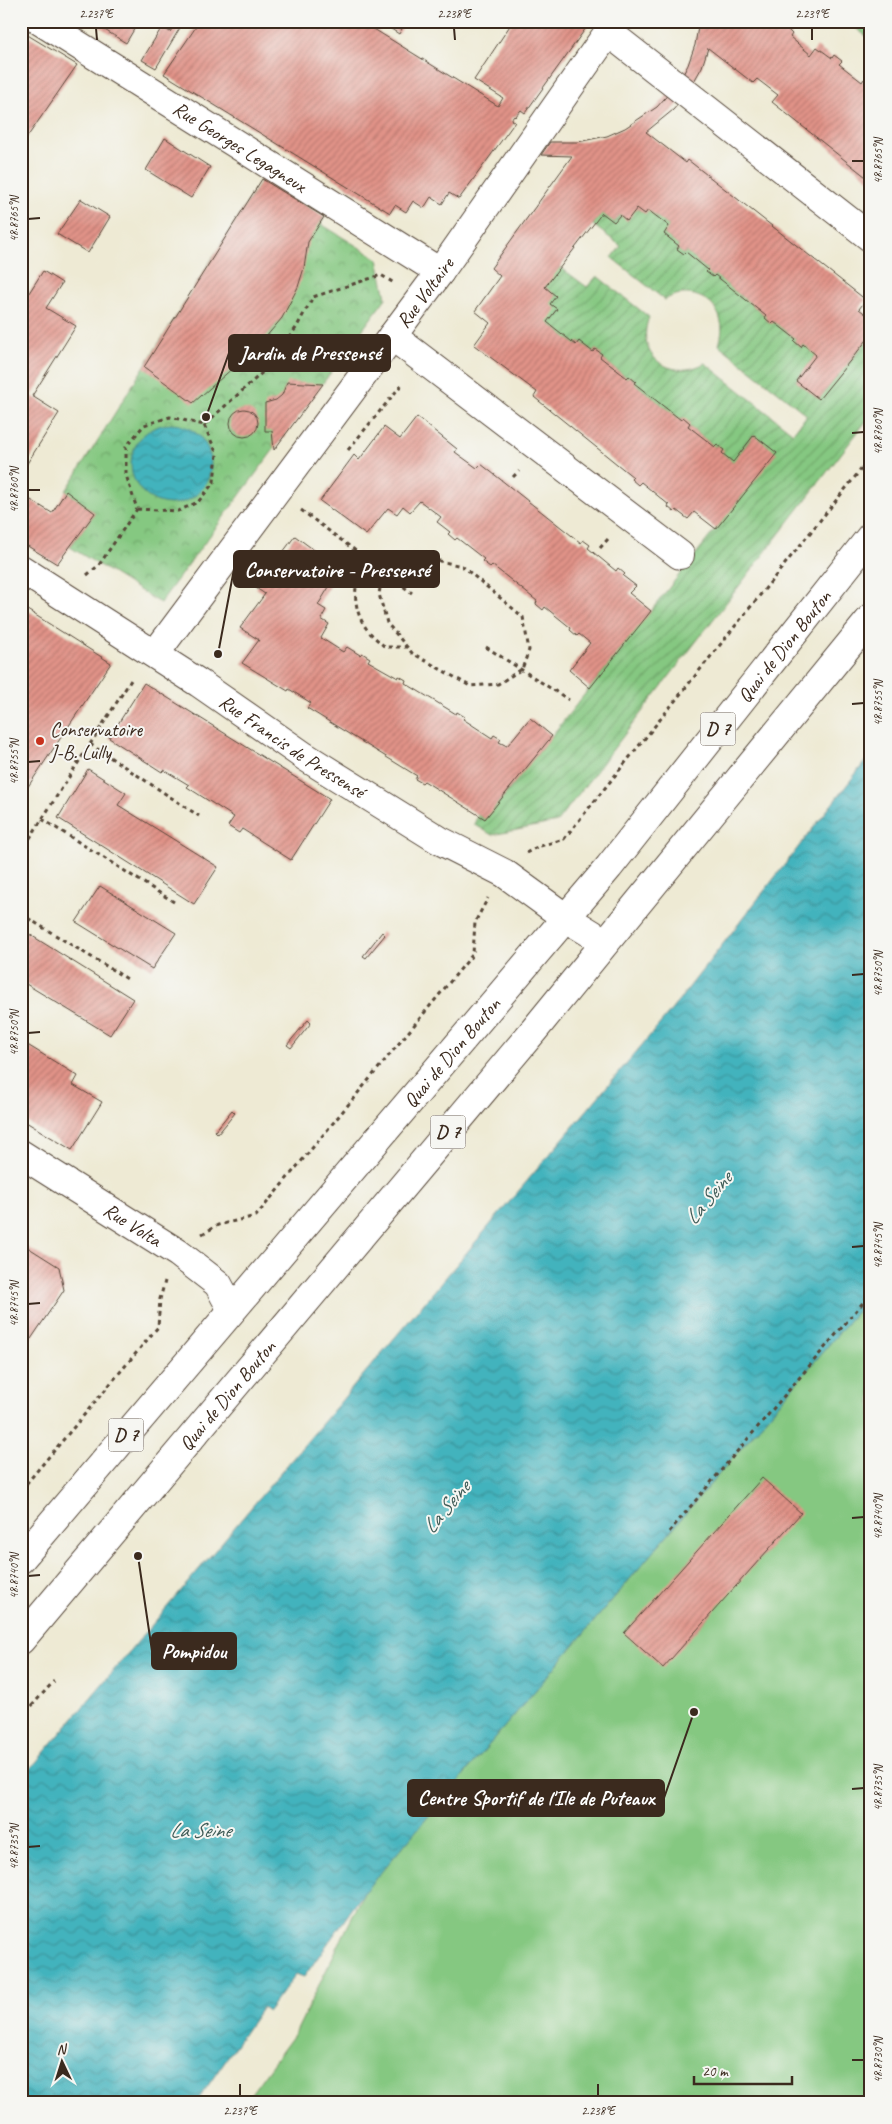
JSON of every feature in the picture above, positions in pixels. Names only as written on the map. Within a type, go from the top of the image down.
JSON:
[{"type":"main road","name":"Rue Georges Legagneux","points":[[40,21],[440,272]]},
{"type":"main road","name":"Rue Voltaire","points":[[155,654],[440,272],[612,27]]},
{"type":"main road","points":[[612,27],[871,238]]},
{"type":"main road","points":[[392,336],[680,555]]},
{"type":"main road","name":"Quai de Dion Bouton","points":[[21,1559],[612,863],[870,536]]},
{"type":"main road","name":"Rue Francis de Pressensé","points":[[21,569],[155,654],[304,756],[439,840],[504,873],[566,918],[605,942]]},
{"type":"main road","name":"Quai de Dion Bouton","points":[[21,1640],[535,1029],[871,618]]},
{"type":"main road","name":"Rue Volta","points":[[21,1154],[178,1252],[218,1284],[232,1310]]},
{"type":"path","points":[[204,425],[264,371],[296,328],[313,297],[381,275],[401,287]]},
{"type":"path","points":[[137,509],[126,475],[126,447],[144,425],[170,418],[204,425]]},
{"type":"path","points":[[137,509],[178,511],[198,502],[214,482],[217,454],[204,425]]},
{"type":"path","points":[[520,856],[537,847],[564,839],[871,457]]},
{"type":"path","points":[[64,595],[99,565],[137,509]]},
{"type":"path","points":[[300,509],[412,593]]},
{"type":"path","points":[[364,557],[356,578],[356,603],[365,627],[385,647],[407,647]]},
{"type":"path","points":[[406,559],[435,560],[462,566],[523,617],[529,650],[522,669],[498,684],[470,686],[412,653],[386,623],[379,594],[383,571],[406,559]]},
{"type":"path","points":[[486,647],[570,700]]},
{"type":"path","points":[[21,852],[133,676]]},
{"type":"path","points":[[90,744],[199,816]]},
{"type":"path","points":[[42,819],[174,902]]},
{"type":"path","points":[[196,1237],[218,1225],[256,1216],[473,954],[475,922],[492,890]]},
{"type":"path","points":[[21,914],[129,980]]},
{"type":"path","points":[[21,1490],[158,1327],[160,1299],[167,1274]]},
{"type":"path","points":[[669,1532],[871,1294]]},
{"type":"path","points":[[21,1718],[54,1681]]},
{"type":"green space","points":[[871,21],[871,40],[848,22]]},
{"type":"green space","points":[[262,179],[324,217],[321,224],[378,259],[386,298],[160,603],[70,547],[95,513],[66,491]]},
{"type":"green space","points":[[637,208],[645,214],[648,210],[669,226],[664,234],[679,246],[677,249],[683,254],[686,252],[708,270],[707,272],[713,277],[715,275],[766,316],[765,319],[772,324],[774,322],[796,339],[794,341],[800,347],[803,344],[816,355],[796,381],[819,399],[871,335],[871,415],[557,822],[492,835],[474,824],[478,815],[485,819],[492,811],[776,453],[754,435],[733,462],[722,453],[723,450],[717,445],[715,447],[634,383],[636,381],[629,376],[627,378],[600,357],[602,354],[595,349],[593,352],[580,341],[576,345],[547,322],[550,304],[556,296],[545,287],[560,267],[587,287],[597,276],[649,317],[646,331],[647,343],[651,354],[659,362],[668,367],[680,369],[692,368],[705,363],[793,433],[807,415],[719,345],[722,331],[721,322],[718,313],[706,300],[699,296],[681,294],[665,300],[612,258],[621,246],[593,225],[602,213],[614,222],[620,215],[627,220]]},
{"type":"green space","points":[[871,1295],[871,2103],[244,2103],[296,2032],[365,1891]]},
{"type":"water","points":[[163,424],[179,424],[193,431],[204,442],[211,456],[211,472],[208,479],[193,497],[179,504],[163,504],[149,497],[138,486],[131,472],[131,456],[138,442],[149,431]]},
{"type":"water","name":"La Seine","points":[[871,754],[871,1295],[365,1891],[304,1977],[296,1974],[268,2011],[262,2007],[196,2103],[21,2103],[21,1780],[669,1013]]},
{"type":"building","points":[[90,21],[139,21],[126,43]]},
{"type":"building","points":[[177,21],[184,21],[156,68],[142,60],[162,27],[170,32]]},
{"type":"building","points":[[200,21],[361,21],[498,106],[503,98],[474,80],[513,21],[591,21],[525,113],[521,110],[511,120],[515,122],[459,199],[449,193],[442,204],[431,197],[424,208],[413,201],[406,212],[395,205],[390,213],[164,74]]},
{"type":"building","points":[[387,21],[401,21],[405,23],[399,34],[385,25]]},
{"type":"building","points":[[699,21],[789,21],[785,27],[792,34],[790,37],[811,55],[817,47],[832,58],[834,55],[842,61],[839,64],[862,82],[864,79],[871,85],[871,181],[772,102],[778,95],[757,79],[753,83],[708,48],[702,67],[687,94],[673,110],[646,132],[686,163],[688,160],[866,300],[859,309],[871,318],[871,335],[819,399],[796,381],[816,355],[803,344],[801,347],[794,341],[796,339],[774,322],[772,324],[765,318],[766,316],[715,275],[713,277],[706,272],[708,270],[686,252],[684,254],[677,249],[679,246],[664,234],[669,226],[648,210],[645,214],[637,208],[627,221],[620,215],[614,222],[602,213],[545,287],[556,296],[550,304],[557,309],[547,322],[576,345],[579,341],[593,352],[595,349],[602,354],[600,357],[627,378],[629,376],[636,382],[634,383],[681,420],[683,417],[690,423],[688,426],[715,447],[717,445],[724,450],[722,453],[733,462],[754,435],[777,453],[716,529],[694,512],[688,519],[676,510],[674,512],[668,507],[669,505],[641,482],[638,485],[631,479],[633,477],[534,397],[537,392],[474,345],[490,323],[475,311],[500,276],[491,268],[572,156],[541,155],[550,142],[578,142],[607,136],[625,128],[657,107],[679,82],[688,65],[695,45]]},
{"type":"building","points":[[21,31],[77,65],[21,146]]},
{"type":"building","points":[[165,138],[210,167],[191,198],[146,170]]},
{"type":"building","points":[[262,179],[324,217],[308,242],[304,268],[298,287],[282,318],[259,345],[193,403],[144,367]]},
{"type":"building","points":[[81,199],[110,217],[88,253],[57,234]]},
{"type":"building","points":[[43,271],[62,283],[46,308],[76,326],[32,396],[59,413],[21,473],[21,294],[27,296]]},
{"type":"building","points":[[287,382],[323,384],[274,450],[272,431],[265,431],[265,403],[276,400],[282,395]]},
{"type":"building","points":[[244,409],[254,413],[258,423],[254,433],[244,437],[234,433],[230,423],[234,413]]},
{"type":"building","points":[[417,417],[457,449],[455,452],[477,468],[481,464],[581,543],[583,540],[590,545],[588,548],[616,571],[618,568],[625,574],[623,576],[636,586],[629,593],[651,611],[590,688],[569,670],[590,643],[579,634],[577,636],[570,630],[571,628],[545,607],[543,610],[536,604],[537,601],[492,565],[490,567],[482,561],[484,559],[457,538],[455,540],[448,534],[450,532],[437,522],[441,517],[420,501],[410,512],[403,506],[397,514],[388,508],[366,535],[320,501],[354,455],[359,460],[384,427],[400,439]]},
{"type":"building","points":[[66,491],[95,513],[57,564],[21,542],[21,494],[52,513]]},
{"type":"building","points":[[295,536],[340,569],[318,605],[326,610],[321,619],[329,624],[321,638],[343,652],[347,647],[360,655],[362,653],[370,658],[368,661],[398,678],[399,676],[406,680],[405,683],[456,714],[457,712],[465,717],[463,719],[492,738],[494,735],[501,739],[499,742],[507,746],[530,718],[552,736],[485,819],[424,781],[422,783],[415,779],[417,776],[307,708],[311,703],[242,663],[259,640],[240,628],[265,594],[256,588]]},
{"type":"building","name":"Conservatoire J-B. Lully","points":[[21,606],[111,663],[21,797]]},
{"type":"building","points":[[144,683],[330,799],[291,860],[242,829],[239,833],[228,826],[234,817],[187,787],[189,785],[164,770],[162,772],[109,738]]},
{"type":"building","points":[[88,769],[126,793],[118,805],[218,867],[194,904],[58,818]]},
{"type":"building","points":[[100,886],[176,933],[152,969],[76,922]]},
{"type":"building","points":[[21,929],[133,999],[110,1035],[21,981]]},
{"type":"building","points":[[382,932],[385,935],[366,958],[363,956]]},
{"type":"building","points":[[308,1020],[311,1023],[291,1048],[287,1045]]},
{"type":"building","points":[[21,1041],[78,1076],[73,1085],[102,1102],[72,1150],[21,1119]]},
{"type":"building","points":[[232,1110],[235,1113],[218,1134],[215,1131]]},
{"type":"building","points":[[21,1243],[59,1267],[64,1290],[31,1339],[25,1334],[22,1339],[25,1341],[21,1354]]},
{"type":"building","points":[[762,1478],[801,1513],[663,1668],[624,1633]]},
{"type":"place","name":"Jardin de Pressensé","points":[[206,417]]},
{"type":"place","name":"Conservatoire - Pressensé","points":[[218,654]]},
{"type":"place","name":"Conservatoire J-B. Lully","points":[[40,741]]},
{"type":"place","name":"Pompidou","points":[[138,1556]]},
{"type":"place","name":"Centre Sportif de l'Ile de Puteaux","points":[[694,1712]]}]
